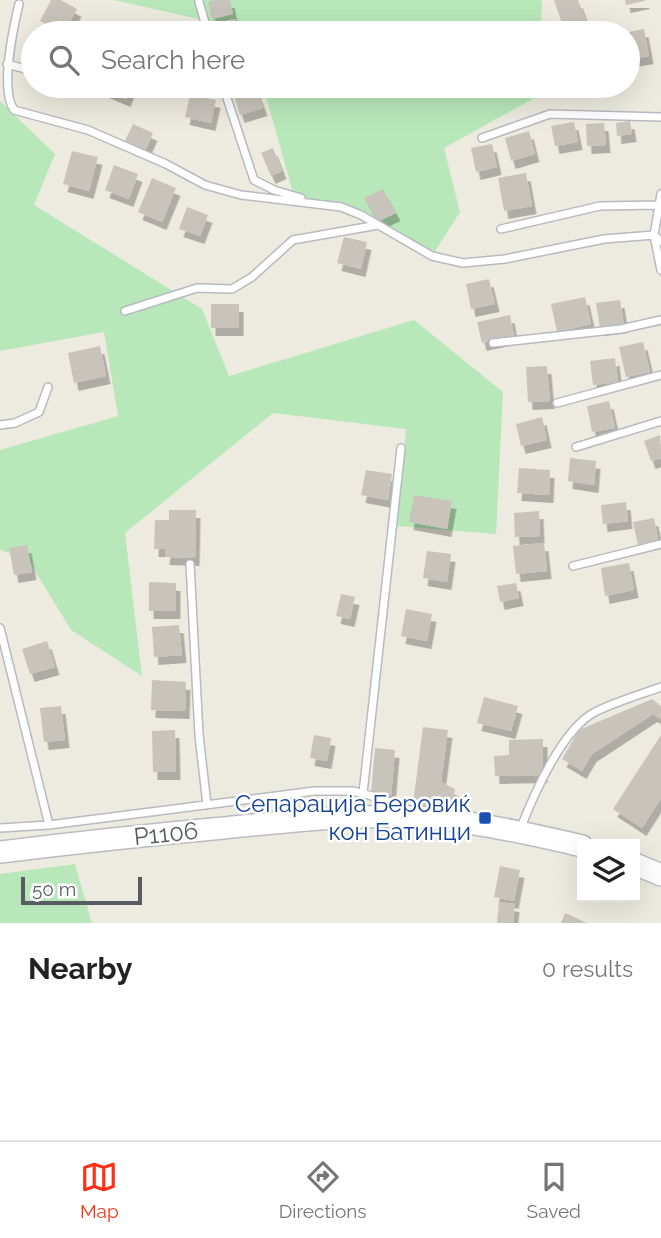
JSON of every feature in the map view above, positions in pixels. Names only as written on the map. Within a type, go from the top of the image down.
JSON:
[{"type":"main road","name":"P1106","points":[[0,852],[262,824],[358,818],[429,818],[519,831],[577,845]]},
{"type":"main road","points":[[640,866],[661,875]]},
{"type":"lane","points":[[199,2],[205,21]]},
{"type":"lane","points":[[19,4],[8,64],[6,95],[8,104],[14,110],[88,130],[166,164],[205,185],[241,195],[321,203]]},
{"type":"lane","points":[[8,64],[21,68]]},
{"type":"lane","points":[[227,98],[254,180],[274,190],[341,207],[379,225],[432,256],[463,263],[505,259],[604,239],[653,235],[661,241]]},
{"type":"lane","points":[[482,138],[550,114],[661,117]]},
{"type":"lane","points":[[661,194],[653,235],[661,270]]},
{"type":"lane","points":[[501,229],[600,206],[658,205]]},
{"type":"lane","points":[[125,311],[197,288],[232,289],[251,277],[293,240],[379,225]]},
{"type":"lane","points":[[493,343],[621,329],[661,320]]},
{"type":"lane","points":[[557,403],[661,375]]},
{"type":"lane","points":[[0,425],[15,423],[39,412],[48,387]]},
{"type":"lane","points":[[576,447],[661,421]]},
{"type":"lane","points":[[363,793],[401,448]]},
{"type":"lane","points":[[573,566],[661,544]]},
{"type":"lane","points":[[190,564],[199,734],[208,805]]},
{"type":"lane","points":[[0,628],[49,825]]},
{"type":"lane","points":[[519,831],[530,803],[569,733],[593,713],[661,687]]},
{"type":"lane","points":[[0,828],[49,825],[315,791],[363,793],[429,818]]},
{"type":"green space","points":[[114,0],[542,0],[541,21],[207,21]]},
{"type":"green space","points":[[266,98],[535,98],[444,148],[460,212],[432,256],[361,215],[295,200]]},
{"type":"green space","points":[[0,101],[55,154],[34,205],[202,309],[229,376],[414,320],[503,392],[496,534],[397,526],[406,429],[273,413],[125,533],[142,676],[71,630],[27,558],[0,550],[0,450],[118,416],[104,332],[0,351]]},
{"type":"green space","points":[[75,864],[92,923],[0,923],[0,874]]},
{"type":"building","points":[[51,0],[61,0],[77,9],[70,21],[40,21]]},
{"type":"building","points":[[230,0],[233,14],[212,19],[208,2]]},
{"type":"building","points":[[554,0],[578,0],[586,21],[561,21]]},
{"type":"building","points":[[625,0],[645,0],[645,1],[626,5]]},
{"type":"building","points":[[644,29],[649,56],[640,58],[640,30]]},
{"type":"building","points":[[189,98],[216,100],[211,123],[185,117]]},
{"type":"building","points":[[235,98],[259,98],[263,108],[240,115]]},
{"type":"building","points":[[630,121],[632,134],[617,136],[616,123]]},
{"type":"building","points":[[574,122],[578,142],[555,146],[551,126]]},
{"type":"building","points":[[604,123],[606,145],[587,146],[586,124]]},
{"type":"building","points":[[133,124],[153,133],[145,151],[125,141]]},
{"type":"building","points":[[529,131],[535,154],[511,161],[505,138]]},
{"type":"building","points":[[492,144],[497,167],[476,172],[471,148]]},
{"type":"building","points":[[273,148],[282,171],[271,176],[261,153]]},
{"type":"building","points":[[72,151],[98,157],[89,191],[63,184]]},
{"type":"building","points":[[114,165],[138,174],[129,199],[105,190]]},
{"type":"building","points":[[526,173],[532,206],[504,211],[498,178]]},
{"type":"building","points":[[152,178],[176,188],[162,222],[138,212]]},
{"type":"building","points":[[383,189],[396,213],[377,222],[364,198]]},
{"type":"building","points":[[187,207],[208,215],[200,236],[179,229]]},
{"type":"building","points":[[344,237],[367,242],[361,269],[337,263]]},
{"type":"building","points":[[489,279],[495,304],[471,309],[466,284]]},
{"type":"building","points":[[585,297],[591,324],[557,332],[551,304]]},
{"type":"building","points":[[620,300],[624,325],[600,328],[596,303]]},
{"type":"building","points":[[211,304],[239,304],[239,328],[211,328]]},
{"type":"building","points":[[510,315],[514,336],[482,343],[477,322]]},
{"type":"building","points":[[643,342],[650,372],[626,377],[619,347]]},
{"type":"building","points":[[100,346],[106,376],[74,383],[68,353]]},
{"type":"building","points":[[615,358],[618,382],[593,385],[590,361]]},
{"type":"building","points":[[547,366],[550,401],[528,402],[526,367]]},
{"type":"building","points":[[609,401],[615,428],[592,432],[587,406]]},
{"type":"building","points":[[542,417],[547,440],[521,446],[516,424]]},
{"type":"building","points":[[660,435],[661,458],[651,461],[644,441]]},
{"type":"building","points":[[570,458],[596,461],[594,485],[568,481]]},
{"type":"building","points":[[519,468],[550,470],[549,495],[517,493]]},
{"type":"building","points":[[366,470],[392,474],[388,500],[361,495]]},
{"type":"building","points":[[414,495],[452,501],[447,529],[409,522]]},
{"type":"building","points":[[626,502],[628,521],[603,524],[601,505]]},
{"type":"building","points":[[169,510],[196,510],[195,558],[165,557],[166,549],[154,549],[155,520],[169,520]]},
{"type":"building","points":[[539,511],[540,536],[515,537],[514,513]]},
{"type":"building","points":[[654,518],[658,540],[638,545],[633,522]]},
{"type":"building","points":[[544,543],[547,571],[516,574],[513,546]]},
{"type":"building","points":[[27,545],[32,572],[14,575],[9,548]]},
{"type":"building","points":[[427,551],[451,554],[447,582],[423,578]]},
{"type":"building","points":[[629,563],[634,590],[605,596],[601,568]]},
{"type":"building","points":[[149,582],[176,583],[176,611],[149,611]]},
{"type":"building","points":[[516,583],[519,598],[500,602],[497,586]]},
{"type":"building","points":[[341,594],[355,597],[350,619],[336,616]]},
{"type":"building","points":[[406,609],[432,614],[427,641],[401,636]]},
{"type":"building","points":[[179,625],[182,655],[154,657],[152,627]]},
{"type":"building","points":[[47,641],[55,667],[30,674],[22,649]]},
{"type":"building","points":[[152,680],[186,682],[185,711],[151,710]]},
{"type":"building","points":[[484,697],[518,706],[511,731],[477,723]]},
{"type":"building","points":[[652,699],[661,706],[661,719],[653,714],[592,754],[582,771],[562,759],[579,730]]},
{"type":"building","points":[[61,706],[65,740],[44,742],[40,708]]},
{"type":"building","points":[[423,727],[448,730],[441,782],[455,789],[452,809],[413,804]]},
{"type":"building","points":[[175,730],[176,772],[153,772],[152,731]]},
{"type":"building","points":[[314,735],[331,738],[327,761],[310,758]]},
{"type":"building","points":[[661,735],[661,798],[642,828],[613,809]]},
{"type":"building","points":[[543,739],[543,775],[495,776],[494,756],[509,755],[509,740]]},
{"type":"building","points":[[375,748],[395,750],[391,796],[371,794]]},
{"type":"building","points":[[500,866],[520,870],[514,901],[494,897]]},
{"type":"building","points":[[499,902],[515,904],[513,923],[497,923]]},
{"type":"building","points":[[565,913],[587,923],[561,923]]},
{"type":"place","name":"Сепарација Беровиќ кон Батинци","points":[[485,818]]}]
